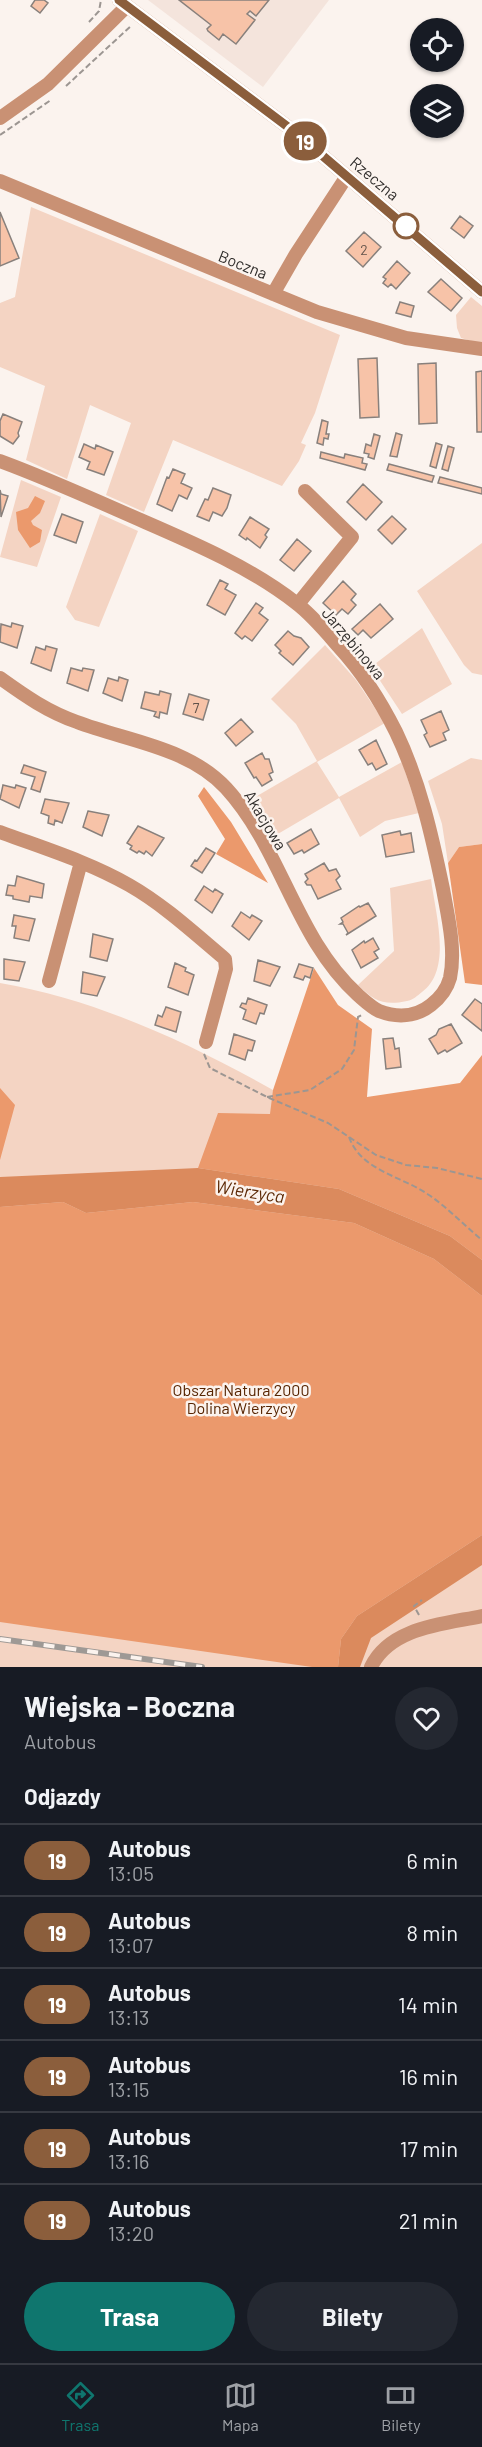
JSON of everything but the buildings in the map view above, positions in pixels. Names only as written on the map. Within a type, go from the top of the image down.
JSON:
[{"type":"street","points":[[0,118],[48,84],[123,3]]},
{"type":"street","name":"Rzeczna","points":[[123,3],[253,99],[482,292]]},
{"type":"street","points":[[273,294],[347,176]]},
{"type":"street","name":"Boczna","points":[[0,181],[317,312],[406,338],[482,349]]},
{"type":"street","name":"Jarzębinowa","points":[[0,461],[48,479],[242,566],[298,604],[341,648],[378,700],[406,757],[424,808],[446,907],[452,962],[449,980],[443,993],[420,1012]]},
{"type":"street","points":[[298,604],[352,537],[305,490]]},
{"type":"street","name":"Akacjowa","points":[[0,678],[29,700],[52,712],[187,759],[219,781],[249,818],[322,953],[347,985],[372,1007],[394,1016],[407,1016],[420,1012]]},
{"type":"street","points":[[0,832],[81,862],[130,885],[169,912],[225,958],[226,969],[206,1042]]},
{"type":"street","points":[[49,981],[81,862]]},
{"type":"street","points":[[371,1667],[379,1654],[396,1639],[425,1628],[482,1616]]},
{"type":"path","points":[[89,22],[99,11],[101,0]]},
{"type":"path","points":[[267,1097],[310,1090],[342,1069],[354,1050],[358,1017],[372,1007]]},
{"type":"path","points":[[206,1042],[204,1055],[210,1068],[267,1097],[328,1123],[376,1155],[406,1165],[436,1167],[482,1179]]},
{"type":"path","points":[[348,1136],[359,1154],[376,1169],[428,1194],[482,1240]]},
{"type":"path","points":[[418,1615],[414,1606],[422,1600]]},
{"type":"shaded area","points":[[148,0],[329,0],[263,87]]},
{"type":"green space","points":[[31,207],[340,335],[315,413],[301,443],[306,445],[299,461],[282,486],[173,440],[144,512],[106,495],[131,423],[90,405],[67,479],[26,460],[45,386],[0,367],[0,303],[15,297]]},
{"type":"green space","points":[[471,297],[482,306],[482,344],[461,338],[457,328],[456,315]]},
{"type":"green space","points":[[21,480],[61,497],[37,567],[0,557]]},
{"type":"green space","points":[[35,496],[45,501],[40,513],[31,521],[33,525],[42,530],[40,542],[30,548],[18,530],[16,512],[28,508]]},
{"type":"green space","points":[[100,514],[138,531],[99,627],[75,620],[66,607]]},
{"type":"green space","points":[[482,543],[482,675],[472,673],[464,665],[417,591]]},
{"type":"green space","points":[[422,628],[452,684],[402,714],[371,667]]},
{"type":"green space","points":[[325,645],[356,680],[385,723],[317,762],[339,797],[402,762],[419,813],[385,821],[360,837],[339,798],[271,838],[250,800],[317,761],[296,724],[271,699]]},
{"type":"green space","points":[[471,758],[482,760],[482,844],[459,847],[448,863],[442,824],[428,781]]},
{"type":"green space","points":[[204,787],[231,822],[268,883],[216,854],[225,839],[198,796]]},
{"type":"green space","points":[[482,844],[482,985],[465,983],[448,863],[459,847]]},
{"type":"green space","points":[[431,879],[440,940],[437,969],[431,982],[413,999],[392,1003],[380,1001],[358,985],[394,951],[390,888]]},
{"type":"green space","points":[[314,968],[338,1005],[372,1029],[367,1097],[460,1083],[482,1055],[482,1260],[450,1236],[339,1189],[198,1168],[218,1113],[270,1114],[273,1090]]},
{"type":"green space","name":"Obszar Natura 2000 Dolina Wierzycy","points":[[0,983],[72,1000],[141,1025],[208,1055],[273,1092],[434,1119],[482,1070],[482,1667],[0,1667]]},
{"type":"green space","points":[[0,1088],[15,1105],[0,1160]]},
{"type":"green space","name":"Obszar Natura 2000 Dolina Wierzycy","points":[[63,1202],[86,1213],[193,1202],[354,1223],[434,1259],[482,1296],[482,1535],[357,1616],[341,1639],[338,1667],[312,1667],[0,1622],[0,1207]]},
{"type":"water","name":"Wierzyca","points":[[198,1168],[339,1189],[450,1236],[482,1260],[482,1296],[434,1259],[354,1223],[193,1202],[86,1213],[63,1202],[0,1207],[0,1177]]},
{"type":"water","points":[[482,1535],[482,1565],[371,1638],[360,1667],[338,1667],[341,1639],[357,1616]]},
{"type":"railway","points":[[0,1639],[202,1667]]},
{"type":"bus line","name":"19","points":[[119,0],[296,133],[482,292]]}]
